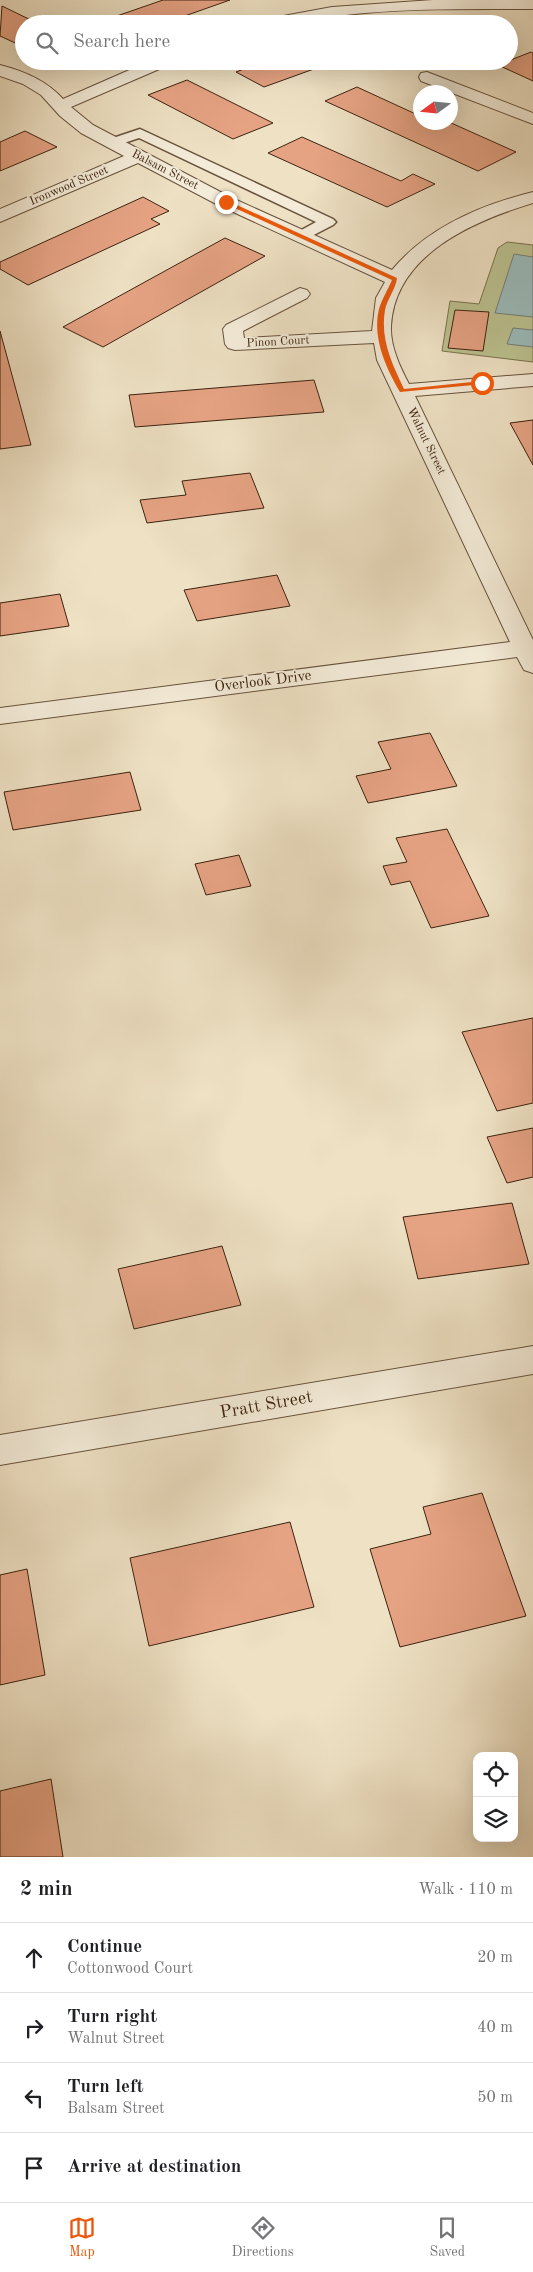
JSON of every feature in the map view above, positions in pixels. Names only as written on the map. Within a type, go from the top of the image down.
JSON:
[{"type":"street","points":[[323,15],[401,6],[533,4]]},
{"type":"street","name":"Balsam Street","points":[[0,70],[29,80],[47,92],[87,129],[138,157],[226,202],[395,279]]},
{"type":"street","points":[[60,106],[144,70]]},
{"type":"street","points":[[427,77],[533,120]]},
{"type":"street","name":"Ironwood Street","points":[[0,216],[138,157]]},
{"type":"street","name":"Walnut Street","points":[[529,656],[387,360],[381,337],[382,310],[395,279],[414,256],[454,228],[488,212],[533,197]]},
{"type":"street","name":"Pinon Court","points":[[300,294],[233,329],[235,344],[381,337]]},
{"type":"street","points":[[402,391],[499,381],[533,380]]},
{"type":"street","name":"Overlook Drive","points":[[0,716],[529,656]]},
{"type":"street","name":"Pratt Street","points":[[0,1450],[533,1360]]},
{"type":"lane","points":[[112,143],[140,133],[328,222],[300,236]]},
{"type":"green space","points":[[507,242],[533,245],[533,362],[442,351],[450,301],[479,304],[498,248]]},
{"type":"water","points":[[514,254],[533,257],[533,317],[495,313]]},
{"type":"water","points":[[513,328],[533,330],[533,347],[507,344]]},
{"type":"building","points":[[163,0],[230,0],[188,15],[120,15]]},
{"type":"building","points":[[2,6],[20,15],[15,15],[15,43],[0,36]]},
{"type":"building","points":[[533,53],[533,81],[509,70],[518,70],[518,57]]},
{"type":"building","points":[[241,70],[311,70],[264,87],[236,72]]},
{"type":"building","points":[[187,80],[273,123],[233,139],[148,95]]},
{"type":"building","points":[[357,87],[413,113],[413,130],[458,130],[458,126],[516,152],[478,171],[325,101]]},
{"type":"building","points":[[25,131],[57,147],[0,171],[0,142]]},
{"type":"building","points":[[302,137],[401,181],[413,174],[435,184],[387,207],[268,153]]},
{"type":"building","points":[[143,197],[169,211],[151,219],[160,224],[28,285],[0,269],[0,262]]},
{"type":"building","points":[[225,238],[265,256],[103,347],[63,327]]},
{"type":"building","points":[[455,310],[489,312],[483,351],[448,348]]},
{"type":"building","points":[[0,331],[31,445],[0,449]]},
{"type":"building","points":[[314,380],[324,412],[135,427],[129,395]]},
{"type":"building","points":[[533,420],[533,465],[510,423]]},
{"type":"building","points":[[250,473],[264,508],[147,523],[140,500],[186,495],[182,481]]},
{"type":"building","points":[[277,575],[290,606],[197,621],[184,590]]},
{"type":"building","points":[[60,594],[69,626],[0,636],[0,603]]},
{"type":"building","points":[[430,733],[457,786],[368,803],[356,776],[391,769],[378,742]]},
{"type":"building","points":[[130,772],[141,810],[13,830],[4,792]]},
{"type":"building","points":[[447,829],[489,916],[431,928],[410,881],[391,885],[383,866],[407,862],[396,838]]},
{"type":"building","points":[[239,855],[251,886],[206,895],[195,864]]},
{"type":"building","points":[[533,1018],[533,1103],[497,1111],[462,1032]]},
{"type":"building","points":[[533,1128],[533,1177],[507,1183],[487,1137]]},
{"type":"building","points":[[512,1203],[529,1264],[418,1279],[403,1217]]},
{"type":"building","points":[[222,1246],[241,1305],[134,1329],[118,1269]]},
{"type":"building","points":[[482,1493],[526,1616],[400,1647],[370,1549],[431,1534],[423,1507]]},
{"type":"building","points":[[290,1522],[314,1607],[149,1646],[130,1558]]},
{"type":"building","points":[[27,1569],[45,1675],[0,1685],[0,1575]]},
{"type":"building","points":[[51,1779],[63,1857],[0,1857],[0,1791]]},
{"type":"route","points":[[226,202],[395,279],[382,310],[381,337],[387,360],[402,391],[482,383]]}]
